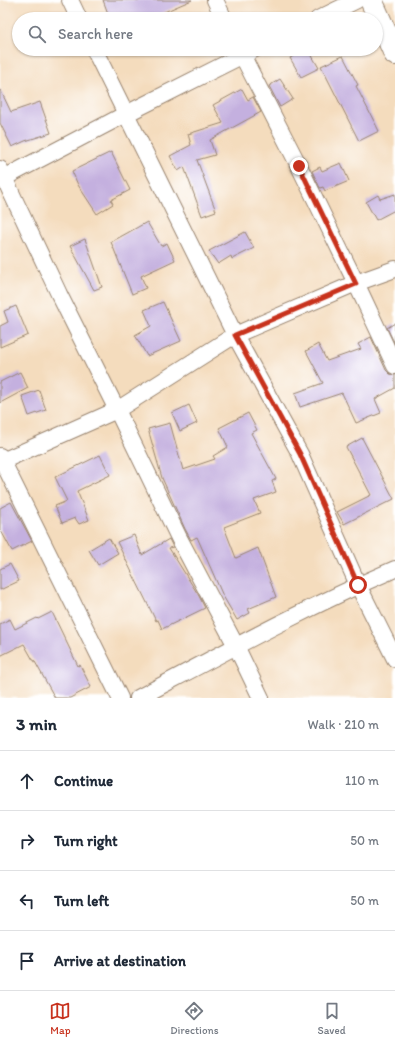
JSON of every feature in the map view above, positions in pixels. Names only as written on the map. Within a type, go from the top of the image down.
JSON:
[{"type":"street","points":[[70,0],[76,12]]},
{"type":"street","points":[[215,0],[221,12]]},
{"type":"street","points":[[332,12],[357,0]]},
{"type":"street","points":[[371,0],[376,12]]},
{"type":"street","points":[[383,27],[395,54]]},
{"type":"street","points":[[97,56],[235,335],[300,454],[358,585],[395,659]]},
{"type":"street","points":[[236,56],[126,114],[2,176],[179,538],[236,646],[261,698]]},
{"type":"street","points":[[247,56],[395,366]]},
{"type":"street","points":[[120,698],[1,459],[117,410],[235,335],[395,269]]},
{"type":"street","points":[[138,698],[236,646],[358,585],[395,569]]},
{"type":"building","points":[[103,0],[192,0],[164,12],[107,12]]},
{"type":"building","points":[[294,56],[312,56],[319,68],[301,77],[290,58]]},
{"type":"building","points":[[343,56],[358,85],[356,86],[379,131],[359,141],[321,66]]},
{"type":"building","points":[[280,79],[293,99],[280,107],[269,86]]},
{"type":"building","points":[[0,89],[11,112],[40,102],[51,133],[25,141],[12,147],[0,123]]},
{"type":"building","points":[[242,89],[248,100],[253,97],[261,112],[210,140],[215,155],[197,160],[216,211],[202,216],[184,167],[178,171],[170,156],[191,145],[188,134],[223,123],[213,105]]},
{"type":"building","points":[[111,152],[130,190],[111,200],[113,204],[97,214],[78,185],[72,171]]},
{"type":"building","points":[[341,163],[349,181],[325,191],[323,187],[320,188],[312,171],[320,167],[322,171]]},
{"type":"building","points":[[395,194],[395,210],[376,220],[366,202],[378,195],[380,199]]},
{"type":"building","points":[[147,222],[161,246],[167,243],[175,260],[141,276],[146,288],[132,294],[111,242]]},
{"type":"building","points":[[245,232],[254,248],[232,259],[231,256],[218,264],[209,251]]},
{"type":"building","points":[[85,239],[102,287],[94,290],[70,246]]},
{"type":"building","points":[[163,302],[181,341],[147,356],[135,335],[151,326],[144,310]]},
{"type":"building","points":[[16,306],[28,335],[0,347],[0,326],[8,322],[4,311]]},
{"type":"building","points":[[395,323],[395,344],[387,328]]},
{"type":"building","points":[[371,337],[386,370],[390,374],[395,375],[395,388],[375,399],[381,413],[356,423],[342,393],[300,407],[295,393],[323,383],[306,351],[318,344],[327,361],[361,349],[358,344]]},
{"type":"building","points":[[20,372],[28,388],[0,403],[0,382]]},
{"type":"building","points":[[39,390],[46,410],[29,416],[22,396]]},
{"type":"building","points":[[189,405],[197,423],[180,431],[172,413]]},
{"type":"building","points":[[248,413],[257,430],[251,433],[276,479],[272,481],[276,492],[254,500],[260,513],[224,527],[236,558],[258,548],[276,597],[248,609],[250,613],[237,620],[223,596],[197,537],[191,540],[185,529],[162,478],[148,429],[170,423],[183,470],[215,459],[213,456],[228,447],[219,428]]},
{"type":"building","points":[[362,438],[394,499],[344,524],[337,512],[371,495],[346,447]]},
{"type":"building","points":[[100,455],[110,475],[77,491],[89,520],[79,524],[75,518],[62,523],[55,506],[67,501],[55,477]]},
{"type":"building","points":[[11,502],[32,541],[12,551],[0,529],[0,508]]},
{"type":"building","points":[[134,535],[142,555],[169,539],[173,547],[169,548],[205,608],[162,629],[158,620],[156,621],[117,542]]},
{"type":"building","points":[[109,538],[118,553],[98,565],[89,550]]},
{"type":"building","points":[[10,564],[19,581],[0,590],[0,569]]},
{"type":"building","points":[[52,612],[78,666],[80,665],[91,687],[70,698],[55,698],[24,644],[0,656],[0,624],[10,619],[15,629]]},
{"type":"route","points":[[299,166],[356,284],[235,335],[300,454],[358,585]]}]
